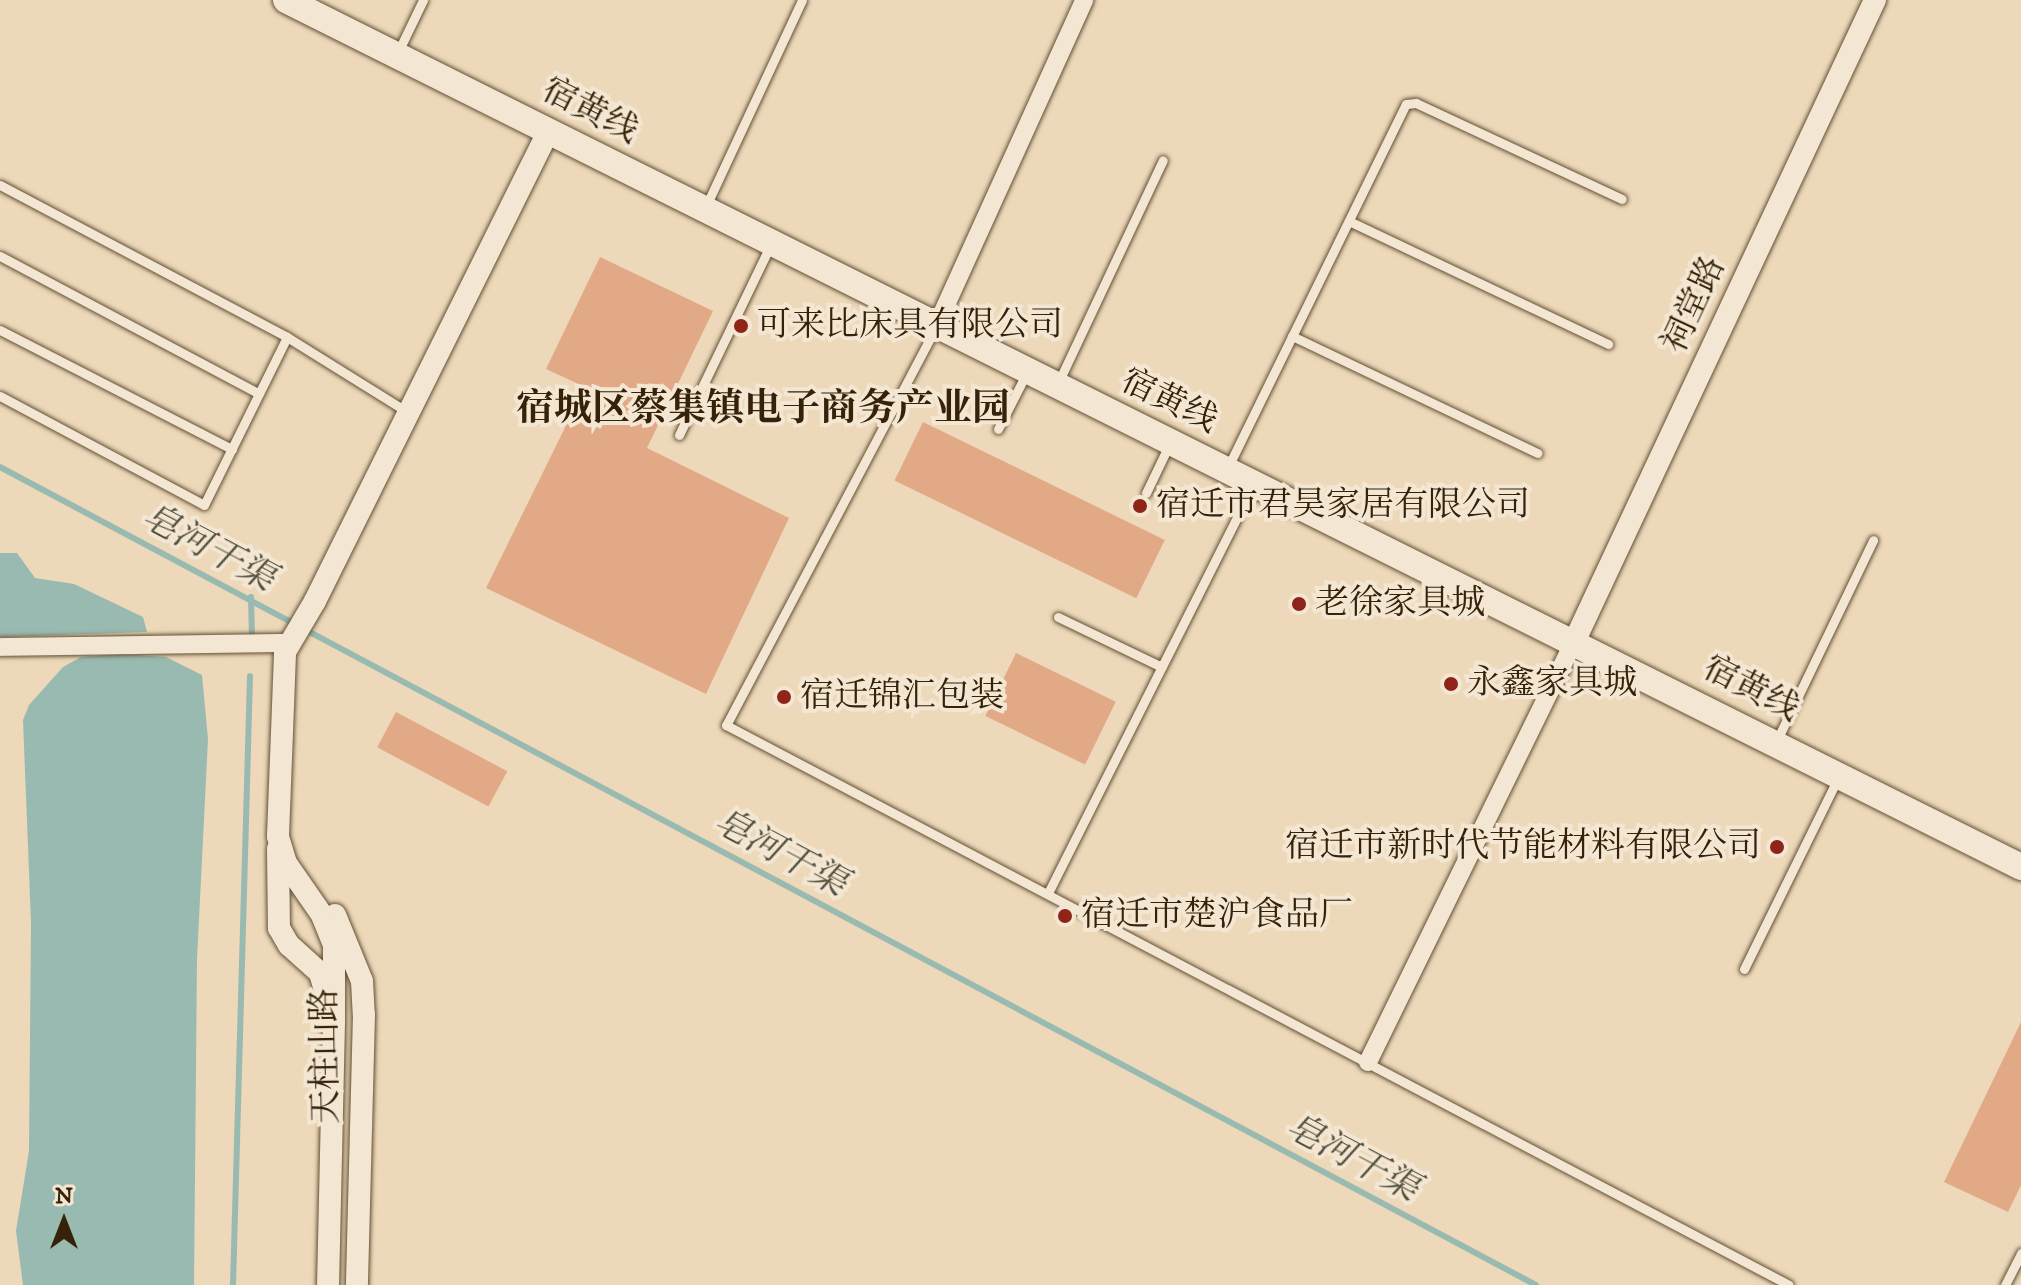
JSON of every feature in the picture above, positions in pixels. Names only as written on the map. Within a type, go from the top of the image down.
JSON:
[{"type":"main road","name":"宿黄线","points":[[288,0],[936,327],[1575,640],[2021,867]]},
{"type":"street","points":[[936,327],[1084,0]]},
{"type":"street","name":"祠堂路","points":[[1575,640],[1875,0]]},
{"type":"street","points":[[334,1022],[334,945],[322,915],[286,863],[278,836],[290,640],[315,601],[549,130]]},
{"type":"street","points":[[0,647],[290,640]]},
{"type":"street","points":[[1368,1062],[1575,640]]},
{"type":"street","name":"天柱山路","points":[[278,836],[279,928],[289,945],[320,973],[334,1022],[328,1285]]},
{"type":"street","name":"天柱山路","points":[[278,836],[330,905],[350,943],[362,981],[357,1285]]},
{"type":"lane","points":[[396,55],[423,0]]},
{"type":"lane","points":[[705,209],[802,0]]},
{"type":"lane","points":[[1227,470],[1406,104],[1416,103],[1622,199]]},
{"type":"lane","points":[[1056,386],[1163,160]]},
{"type":"lane","points":[[0,185],[287,337],[409,413]]},
{"type":"lane","points":[[1349,221],[1608,344]]},
{"type":"lane","points":[[679,435],[771,243]]},
{"type":"lane","points":[[0,256],[259,394]]},
{"type":"lane","points":[[936,327],[726,725],[1789,1285]]},
{"type":"lane","points":[[0,330],[232,449]]},
{"type":"lane","points":[[1292,336],[1537,453]]},
{"type":"lane","points":[[0,396],[204,505],[287,337]]},
{"type":"lane","points":[[998,429],[1027,372]]},
{"type":"lane","points":[[1146,493],[1171,442]]},
{"type":"lane","points":[[1048,893],[1254,483]]},
{"type":"lane","points":[[1776,742],[1873,540]]},
{"type":"lane","points":[[1058,617],[1162,667]]},
{"type":"lane","points":[[1744,969],[1840,775]]},
{"type":"lane","points":[[2005,1285],[2021,1253]]},
{"type":"water","points":[[0,553],[17,553],[35,578],[74,584],[143,617],[147,632],[0,637]]},
{"type":"water","points":[[120,654],[166,657],[202,675],[208,739],[197,959],[194,1285],[23,1285],[16,1231],[29,1151],[31,923],[23,720],[29,705],[63,667],[81,657]]},
{"type":"building","points":[[600,257],[713,311],[647,448],[789,518],[706,694],[486,588],[585,387],[546,369]]},
{"type":"building","points":[[923,422],[1165,540],[1136,598],[895,480]]},
{"type":"building","points":[[1016,653],[1116,702],[1085,765],[985,716]]},
{"type":"building","points":[[396,712],[507,771],[488,806],[377,747]]},
{"type":"building","points":[[2021,1022],[2021,1185],[2008,1212],[1944,1182]]},
{"type":"waterway","name":"皂河干渠","points":[[0,467],[1536,1285]]},
{"type":"waterway","points":[[251,597],[252,637]]},
{"type":"waterway","points":[[233,1285],[250,676]]},
{"type":"place","name":"可来比床具有限公司","points":[[741,326]]},
{"type":"place","name":"宿迁市君昊家居有限公司","points":[[1140,506]]},
{"type":"place","name":"老徐家具城","points":[[1299,604]]},
{"type":"place","name":"永鑫家具城","points":[[1451,684]]},
{"type":"place","name":"宿迁锦汇包装","points":[[784,697]]},
{"type":"place","name":"宿迁市新时代节能材料有限公司","points":[[1777,847]]},
{"type":"place","name":"宿迁市楚沪食品厂","points":[[1065,916]]},
{"type":"district","name":"宿城区蔡集镇电子商务产业园","points":[[763,410]]}]
